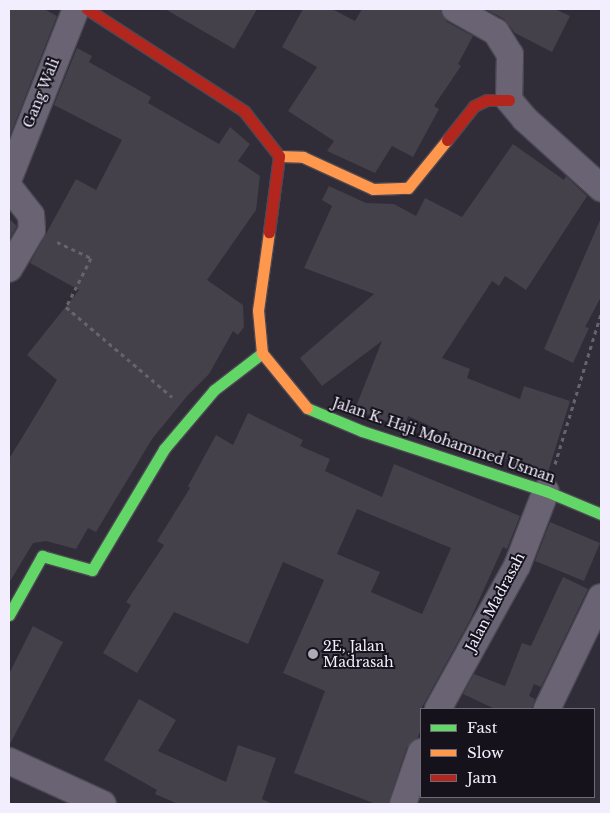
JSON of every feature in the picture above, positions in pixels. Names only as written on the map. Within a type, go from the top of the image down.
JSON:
[{"type":"street","name":"Gang Wali","points":[[9,178],[76,9]]},
{"type":"street","points":[[9,615],[42,556],[92,570],[164,449],[214,390],[262,353],[258,310],[279,156],[244,111],[87,9]]},
{"type":"street","points":[[455,9],[496,32],[510,54],[509,100],[525,119],[601,188]]},
{"type":"street","points":[[279,156],[303,157],[373,189],[408,188],[474,106],[487,100],[509,100]]},
{"type":"street","points":[[9,187],[31,215],[32,230],[9,269]]},
{"type":"street","name":"Jalan K. Haji Mohammed Usman","points":[[262,353],[305,407],[362,431],[546,491],[601,514]]},
{"type":"street","name":"Jalan Madrasah","points":[[439,708],[517,566],[546,491]]},
{"type":"street","points":[[547,708],[601,596]]},
{"type":"street","points":[[403,804],[420,755]]},
{"type":"street","points":[[9,761],[103,804]]},
{"type":"path","points":[[32,230],[91,258],[66,307],[194,415]]},
{"type":"path","points":[[546,491],[601,314]]},
{"type":"building","points":[[9,9],[44,9],[57,16],[9,138]]},
{"type":"building","points":[[165,9],[257,9],[234,49]]},
{"type":"building","points":[[303,9],[332,9],[355,21],[362,9],[440,9],[447,22],[473,36],[458,64],[461,66],[434,106],[439,109],[413,157],[392,146],[375,173],[327,151],[334,141],[288,111],[317,67],[282,47]]},
{"type":"building","points":[[485,9],[555,9],[570,16],[552,52],[515,33],[504,19]]},
{"type":"building","points":[[77,48],[92,56],[89,62],[151,97],[148,103],[219,144],[230,127],[250,144],[238,161],[260,176],[256,210],[207,280],[243,305],[244,327],[238,335],[233,331],[209,374],[188,395],[152,439],[96,532],[88,528],[76,549],[46,541],[33,543],[9,583],[9,459],[57,380],[27,355],[79,290],[30,263],[76,179],[96,190],[122,140],[54,105]]},
{"type":"building","points":[[513,144],[564,180],[566,176],[587,196],[526,290],[505,276],[499,286],[492,281],[442,358],[470,369],[467,378],[520,399],[524,386],[570,401],[548,472],[449,441],[452,436],[408,416],[404,428],[355,409],[382,341],[322,386],[300,358],[374,294],[304,268],[332,206],[322,200],[329,186],[366,203],[394,204],[416,216],[425,198],[462,217]]},
{"type":"building","points":[[601,218],[601,297],[585,327],[589,328],[573,363],[544,349]]},
{"type":"building","points":[[9,219],[17,226],[9,240]]},
{"type":"building","points":[[248,413],[303,440],[300,446],[330,459],[325,471],[382,497],[394,464],[520,516],[507,549],[503,547],[470,620],[420,708],[420,732],[418,737],[407,747],[388,804],[376,804],[294,773],[325,691],[283,673],[324,580],[283,562],[248,644],[174,612],[137,673],[103,653],[131,605],[126,602],[164,545],[157,541],[190,488],[188,486],[216,435],[233,445]],"holes":[[[357,509],[451,548],[422,614],[371,592],[380,572],[337,554]]]},
{"type":"building","points":[[550,522],[600,543],[584,581],[535,561]]},
{"type":"building","points":[[563,577],[588,589],[541,687],[534,684],[529,696],[535,699],[532,708],[493,708],[463,694],[474,674],[505,686],[522,643],[531,646]]},
{"type":"building","points":[[33,626],[63,642],[9,746],[9,674]]},
{"type":"building","points":[[139,699],[176,720],[158,751],[226,782],[238,745],[276,758],[262,799],[273,804],[178,804],[155,794],[157,790],[104,760]]},
{"type":"traffic: fast","points":[[9,615],[42,556],[92,570],[164,449],[214,390],[262,353]]},
{"type":"traffic: fast","points":[[307,408],[362,431],[546,491],[601,514]]},
{"type":"traffic: slow","points":[[279,156],[303,157],[373,189],[408,188],[447,140]]},
{"type":"traffic: slow","points":[[269,232],[258,310],[262,353],[307,408]]},
{"type":"traffic: jam","points":[[87,9],[244,111],[279,156],[269,232]]},
{"type":"traffic: jam","points":[[447,140],[474,106],[487,100],[509,100]]},
{"type":"place","name":"2E, Jalan Madrasah","points":[[313,654]]}]
